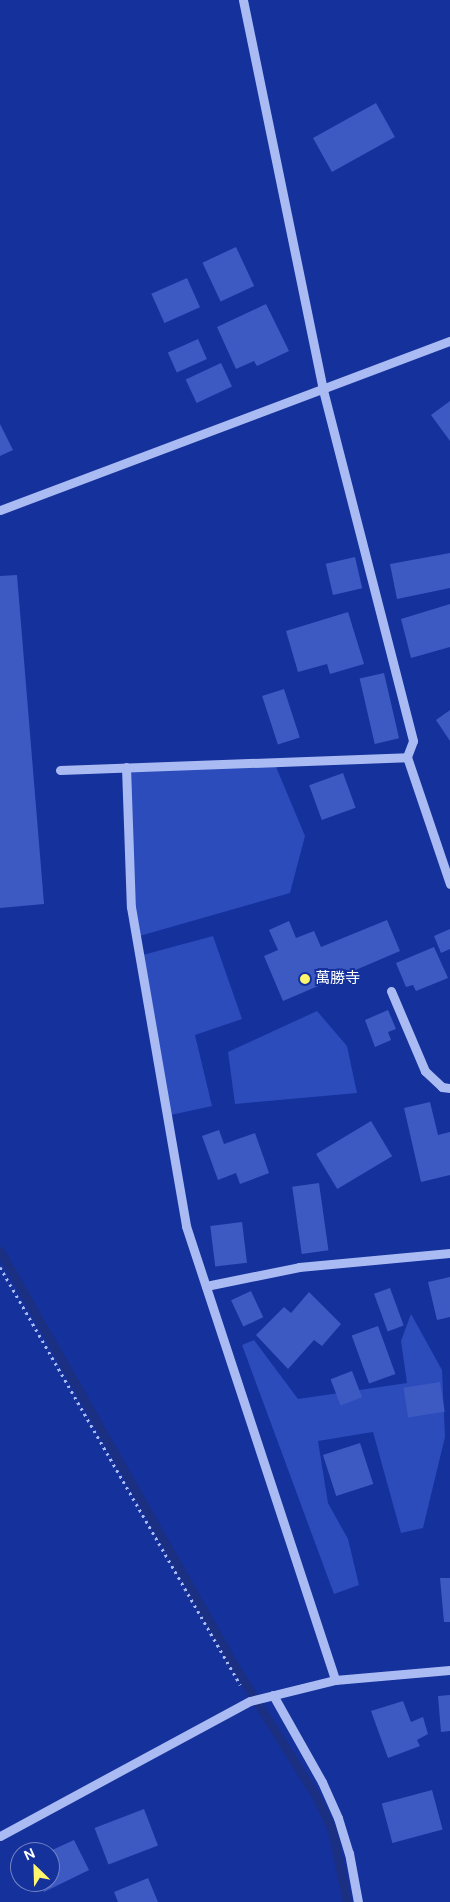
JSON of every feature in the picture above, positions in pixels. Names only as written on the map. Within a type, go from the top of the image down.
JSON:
[{"type":"street","points":[[242,0],[323,390],[413,741],[407,757],[450,884]]},
{"type":"street","points":[[0,510],[450,341]]},
{"type":"street","points":[[60,770],[407,757]]},
{"type":"street","points":[[126,767],[131,907],[186,1226],[335,1680]]},
{"type":"street","points":[[391,991],[425,1071],[442,1087],[450,1088]]},
{"type":"street","points":[[206,1286],[299,1268],[450,1253]]},
{"type":"street","points":[[0,1836],[250,1702],[335,1680],[450,1670]]},
{"type":"street","points":[[273,1695],[322,1782],[338,1818],[349,1853],[358,1902]]},
{"type":"path","points":[[0,1267],[250,1702]]},
{"type":"shaded area","points":[[274,762],[305,836],[290,893],[136,937],[126,767]]},
{"type":"shaded area","points":[[213,936],[242,1019],[195,1035],[212,1106],[166,1116],[139,956]]},
{"type":"shaded area","points":[[317,1011],[347,1046],[357,1093],[235,1104],[228,1052]]},
{"type":"shaded area","points":[[411,1314],[442,1370],[445,1437],[423,1528],[401,1533],[373,1432],[318,1441],[328,1503],[348,1539],[359,1585],[334,1594],[242,1345],[254,1340],[298,1399],[407,1383],[401,1341]]},
{"type":"building","points":[[376,103],[395,137],[332,172],[313,138]]},
{"type":"building","points":[[236,247],[254,286],[221,302],[202,263]]},
{"type":"building","points":[[187,278],[200,307],[164,323],[151,294]]},
{"type":"building","points":[[266,304],[289,351],[257,366],[254,361],[236,369],[217,327]]},
{"type":"building","points":[[198,339],[207,359],[177,373],[168,352]]},
{"type":"building","points":[[221,363],[232,387],[197,403],[186,379]]},
{"type":"building","points":[[450,401],[450,441],[431,415]]},
{"type":"building","points":[[0,424],[13,450],[0,456]]},
{"type":"building","points":[[450,553],[450,588],[397,599],[390,564]]},
{"type":"building","points":[[355,557],[362,588],[333,595],[326,564]]},
{"type":"building","points":[[17,575],[44,904],[0,908],[0,576]]},
{"type":"building","points":[[450,604],[450,647],[411,658],[401,619]]},
{"type":"building","points":[[348,612],[364,664],[330,674],[327,664],[298,672],[286,631]]},
{"type":"building","points":[[384,673],[399,738],[375,744],[360,679]]},
{"type":"building","points":[[284,689],[300,738],[278,745],[262,696]]},
{"type":"building","points":[[450,710],[450,741],[436,720]]},
{"type":"building","points":[[343,773],[356,808],[322,820],[309,785]]},
{"type":"building","name":"萬勝寺","points":[[387,920],[400,951],[283,1001],[264,956],[278,950],[269,930],[289,921],[296,938],[314,931],[321,947]]},
{"type":"building","points":[[450,929],[450,949],[441,953],[434,936]]},
{"type":"building","points":[[434,947],[448,978],[416,991],[413,985],[406,987],[396,963]]},
{"type":"building","points":[[388,1010],[396,1029],[388,1032],[391,1040],[375,1047],[365,1020]]},
{"type":"building","points":[[430,1102],[438,1135],[450,1132],[450,1175],[421,1182],[404,1108]]},
{"type":"building","points":[[371,1121],[392,1156],[337,1189],[316,1154]]},
{"type":"building","points":[[219,1130],[224,1144],[255,1133],[269,1173],[240,1184],[236,1173],[218,1180],[202,1136]]},
{"type":"building","points":[[319,1183],[328,1250],[302,1254],[292,1187]]},
{"type":"building","points":[[242,1222],[247,1263],[215,1267],[210,1226]]},
{"type":"building","points":[[450,1277],[450,1317],[437,1320],[428,1282]]},
{"type":"building","points":[[390,1288],[404,1326],[388,1331],[374,1294]]},
{"type":"building","points":[[251,1291],[263,1317],[243,1327],[231,1300]]},
{"type":"building","points":[[309,1292],[341,1324],[322,1346],[314,1340],[288,1369],[256,1335],[284,1307],[291,1313]]},
{"type":"building","points":[[378,1326],[395,1374],[369,1384],[352,1336]]},
{"type":"building","points":[[352,1371],[362,1397],[341,1405],[331,1379]]},
{"type":"building","points":[[440,1382],[445,1412],[408,1417],[403,1388]]},
{"type":"building","points":[[360,1443],[373,1484],[336,1496],[323,1455]]},
{"type":"building","points":[[440,1578],[450,1578],[450,1622],[444,1622]]},
{"type":"building","points":[[450,1695],[450,1731],[441,1732],[438,1696]]},
{"type":"building","points":[[403,1701],[411,1722],[423,1717],[428,1734],[417,1740],[420,1746],[388,1758],[371,1711]]},
{"type":"building","points":[[432,1790],[443,1830],[392,1843],[382,1803]]},
{"type":"building","points":[[144,1809],[158,1845],[108,1864],[95,1828]]},
{"type":"building","points":[[74,1840],[89,1870],[60,1884],[60,1846]]},
{"type":"building","points":[[148,1878],[158,1902],[118,1902],[114,1892]]},
{"type":"waterway","points":[[0,1251],[239,1673],[317,1798],[332,1830],[347,1902]]},
{"type":"place","name":"萬勝寺","points":[[305,979]]}]
